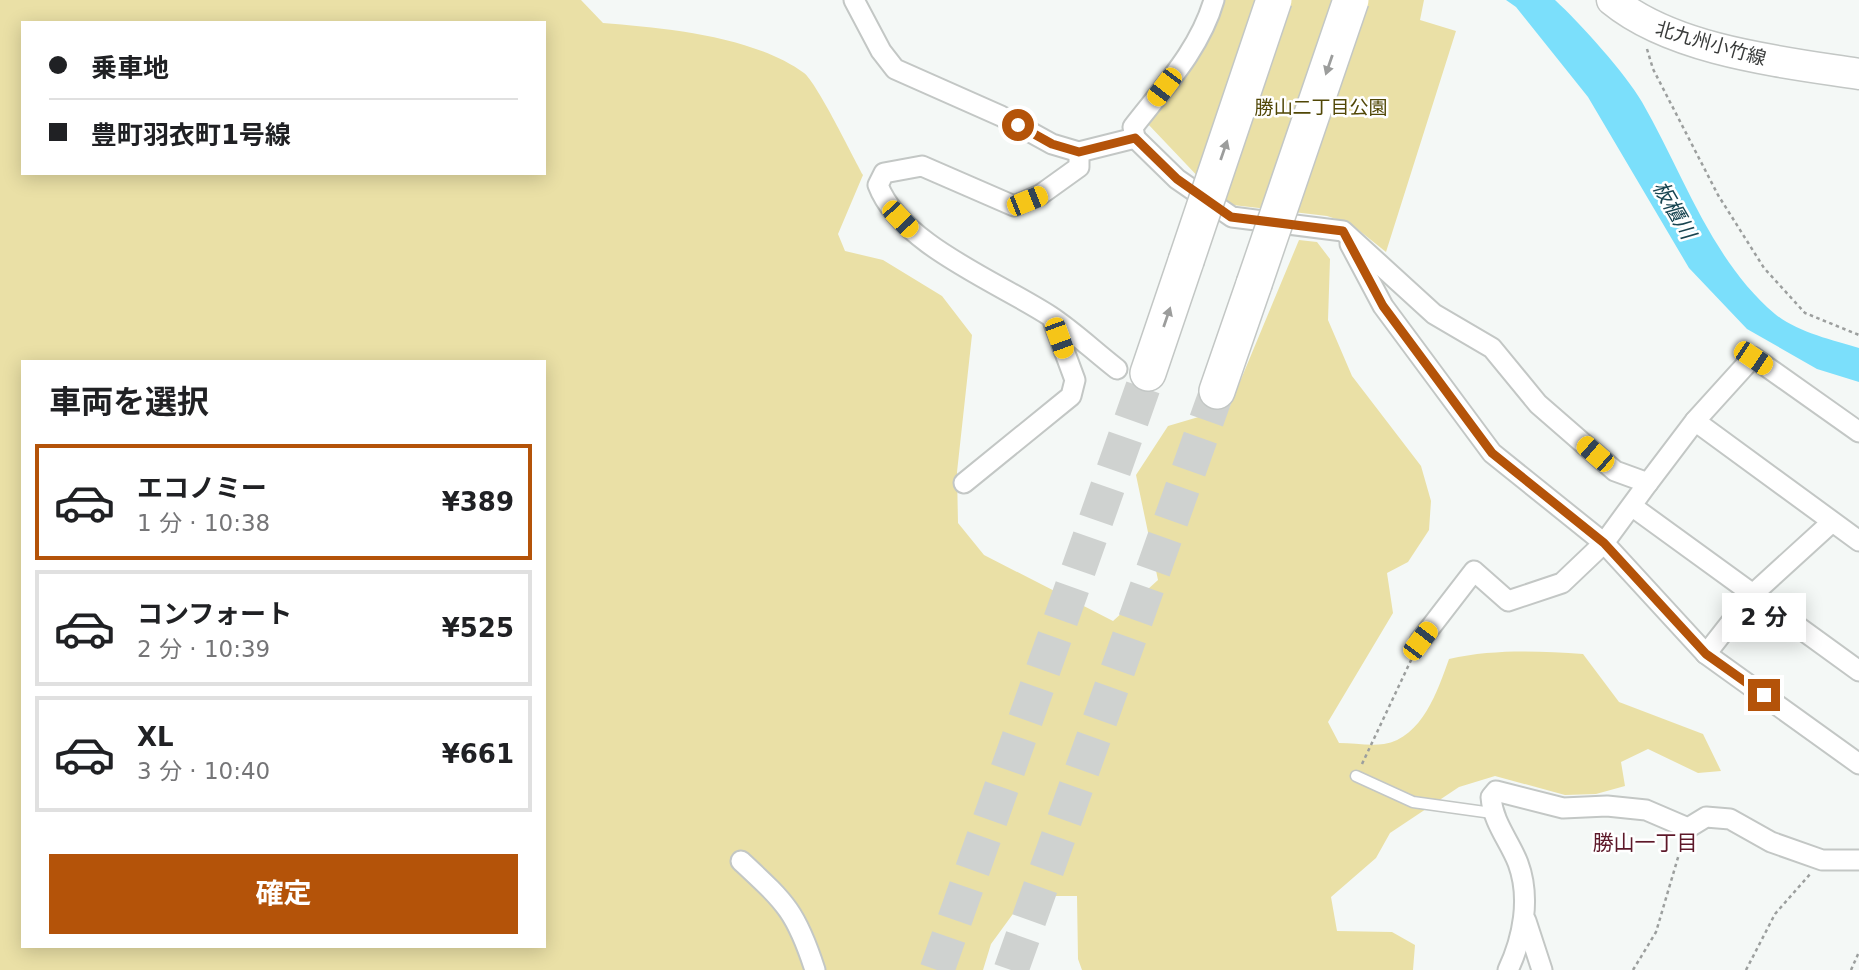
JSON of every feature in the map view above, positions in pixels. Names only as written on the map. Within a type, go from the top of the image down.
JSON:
[{"type":"highway","points":[[1132,371],[1186,261],[1274,0]]},
{"type":"highway","points":[[1217,391],[1351,0]]},
{"type":"main road","name":"北九州小竹線","points":[[1612,0],[1645,23],[1748,57],[1859,74]]},
{"type":"street","points":[[854,0],[881,51],[895,69],[1001,116],[1052,144],[1079,152],[1135,138]]},
{"type":"street","points":[[1214,0],[1208,23],[1194,47],[1133,127],[1135,138],[1177,179],[1231,217],[1343,231],[1434,314],[1492,348],[1538,404],[1615,471],[1648,483]]},
{"type":"street","points":[[1079,152],[1079,167],[1040,195],[1014,206],[922,166],[884,173],[878,185],[885,203],[915,235],[1051,317],[1132,371]]},
{"type":"street","points":[[1343,231],[1383,306],[1492,453],[1604,543],[1706,654],[1859,764]]},
{"type":"street","points":[[964,483],[1071,397],[1075,380],[1051,317]]},
{"type":"street","points":[[1420,641],[1474,571],[1508,601],[1562,583],[1604,543],[1695,421],[1753,358],[1859,432]]},
{"type":"street","points":[[1695,421],[1859,541]]},
{"type":"street","points":[[1633,507],[1859,671]]},
{"type":"street","points":[[1706,654],[1754,594],[1832,522]]},
{"type":"street","points":[[1542,970],[1524,916],[1519,864],[1492,813],[1491,797],[1496,791],[1563,808],[1607,806],[1646,810],[1688,828],[1706,817],[1730,819],[1771,842],[1822,860],[1859,860]]},
{"type":"street","points":[[741,860],[787,904],[803,933],[815,970]]},
{"type":"street","points":[[1508,970],[1519,946],[1524,916]]},
{"type":"lane","points":[[1356,776],[1413,802],[1492,813]]},
{"type":"path","points":[[1645,23],[1645,42],[1653,69],[1718,195],[1764,268],[1805,313],[1859,335]]},
{"type":"path","points":[[1356,776],[1420,641]]},
{"type":"path","points":[[1633,970],[1656,932],[1669,879],[1688,828]]},
{"type":"path","points":[[1746,970],[1775,914],[1822,860]]},
{"type":"path","points":[[1851,970],[1859,952]]},
{"type":"green space","points":[[0,0],[581,0],[603,23],[708,36],[760,50],[783,60],[810,80],[863,175],[838,234],[845,251],[883,260],[942,296],[972,335],[957,472],[958,523],[984,555],[1113,621],[1158,580],[1136,475],[1168,426],[1229,408],[1299,240],[1317,242],[1330,259],[1328,320],[1352,376],[1421,466],[1431,501],[1429,530],[1408,562],[1387,573],[1393,613],[1328,722],[1339,743],[1384,744],[1409,733],[1427,711],[1449,659],[1499,652],[1583,654],[1619,702],[1703,734],[1721,771],[1698,773],[1648,749],[1621,762],[1625,786],[1596,794],[1565,795],[1495,776],[1459,787],[1390,833],[1376,858],[1331,897],[1337,931],[1392,932],[1415,945],[1413,970],[1082,970],[1078,959],[1077,896],[1026,896],[991,944],[983,970],[0,970]]},
{"type":"green space","name":"勝山二丁目公園","points":[[1223,0],[1424,0],[1420,20],[1456,31],[1386,252],[1351,224],[1327,216],[1224,204],[1147,123],[1148,117]]},
{"type":"water","name":"板櫃川","points":[[1506,0],[1555,0],[1589,35],[1625,77],[1642,102],[1700,214],[1733,268],[1753,292],[1784,320],[1815,335],[1859,348],[1859,382],[1817,369],[1747,329],[1689,268],[1588,97],[1516,7]]},
{"type":"tunnel","points":[[937,970],[1148,373]]},
{"type":"tunnel","points":[[1011,970],[1217,391]]},
{"type":"district","name":"勝山一丁目","points":[[1645,843]]},
{"type":"route","points":[[1018,125],[1052,144],[1079,152],[1135,138],[1177,179],[1231,217],[1343,231],[1383,306],[1492,453],[1604,543],[1706,654],[1764,695]]}]
